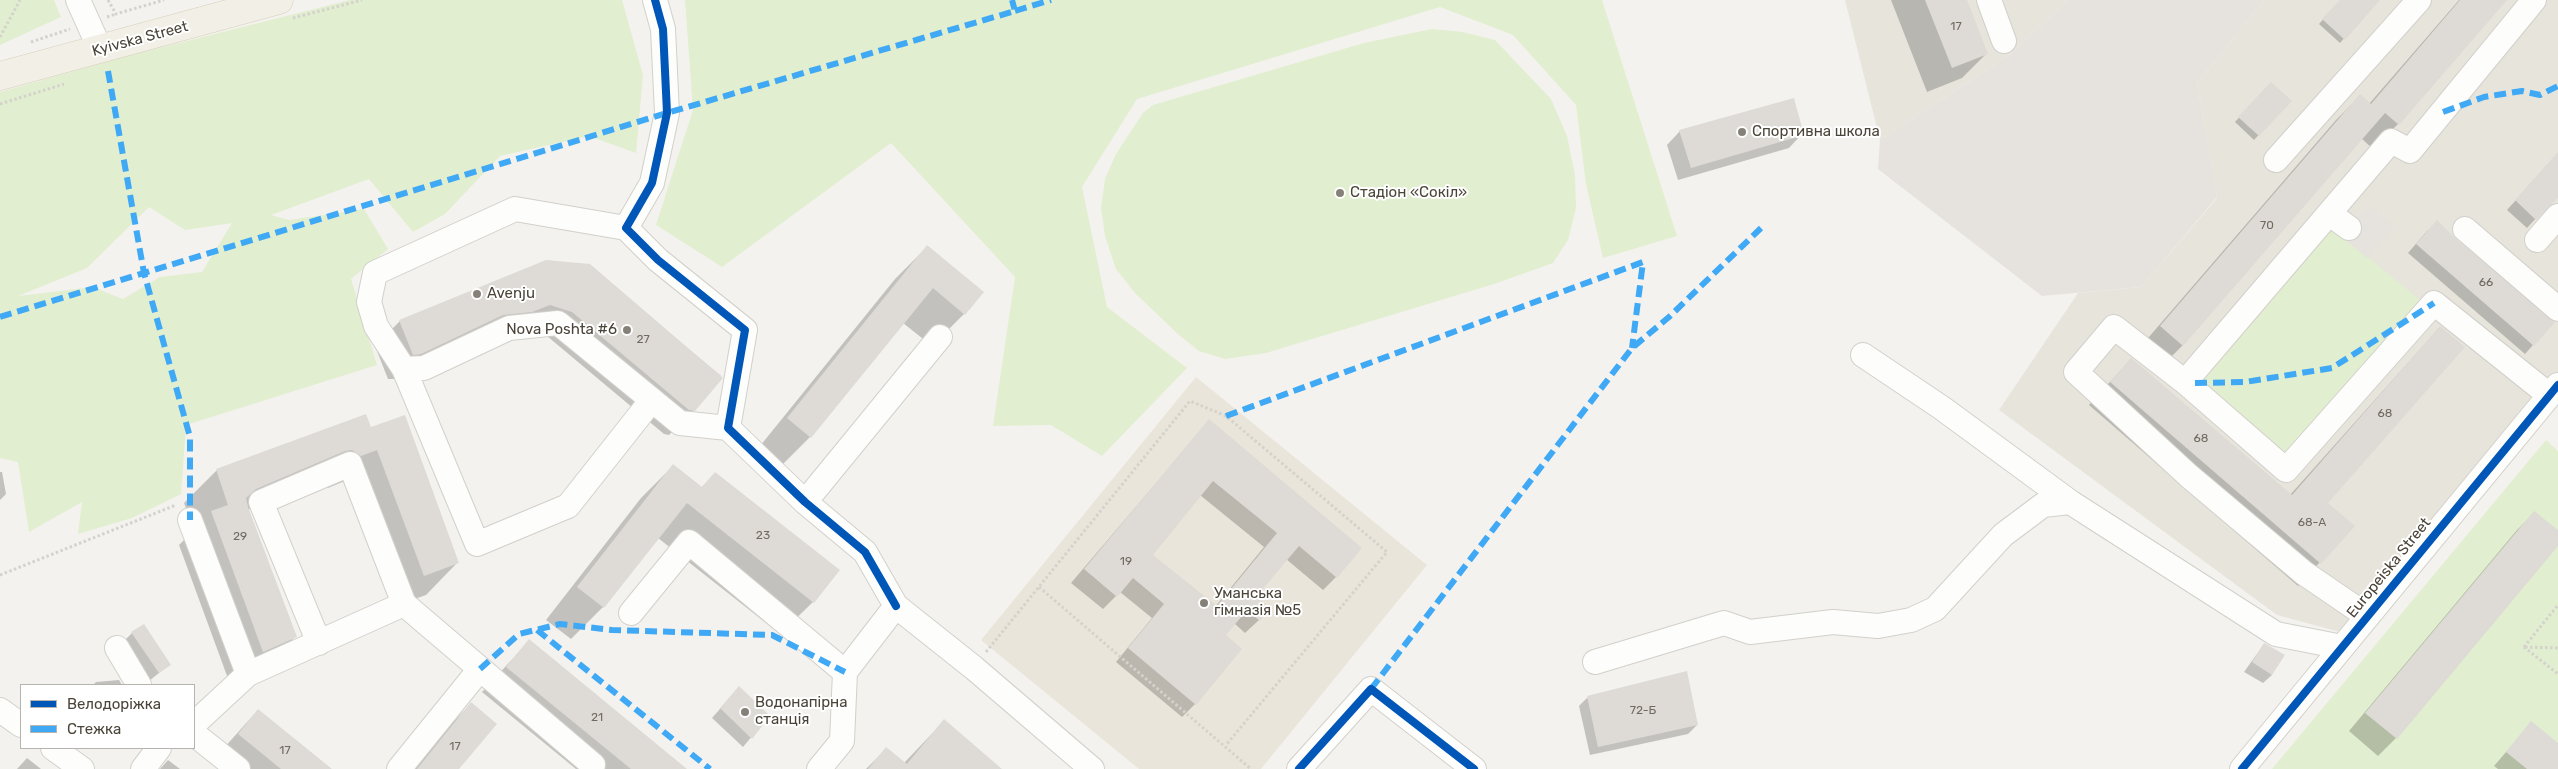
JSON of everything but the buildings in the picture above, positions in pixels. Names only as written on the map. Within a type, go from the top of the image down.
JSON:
[{"type":"main road","name":"Kyivska Street","points":[[1,96],[100,50],[279,0]]},
{"type":"street","points":[[78,0],[100,50]]},
{"type":"street","points":[[626,228],[652,183],[667,113],[664,29],[654,0]]},
{"type":"street","points":[[1989,0],[2004,41]]},
{"type":"street","points":[[2185,382],[2391,141],[2410,151],[2534,0]]},
{"type":"street","points":[[2276,160],[2415,1]]},
{"type":"street","points":[[651,401],[568,506],[477,544],[404,369],[376,326],[369,302],[375,274],[515,209],[626,228],[658,260],[745,330],[728,428]]},
{"type":"street","points":[[2330,214],[2349,228]]},
{"type":"street","points":[[2537,240],[2558,216]]},
{"type":"street","points":[[2465,229],[2558,309]]},
{"type":"street","points":[[2367,616],[2297,567],[2189,476],[2076,372],[2114,327],[2185,382],[2286,470],[2434,303],[2553,390]]},
{"type":"street","points":[[404,369],[424,368],[509,328],[558,323],[680,423],[728,428],[805,502],[865,552],[896,606],[974,668],[1092,769]]},
{"type":"street","points":[[805,502],[940,337]]},
{"type":"street","points":[[1864,355],[1942,408],[2070,502],[2276,634],[2342,647]]},
{"type":"street","name":"Europeiska Street","points":[[2242,769],[2553,390]]},
{"type":"street","points":[[319,643],[261,502],[350,464],[404,604],[593,765],[592,769]]},
{"type":"street","points":[[1595,662],[1724,623],[1750,632],[1833,622],[1878,626],[1911,620],[1934,609],[2003,534],[2043,505],[2070,502]]},
{"type":"street","points":[[185,512],[248,674]]},
{"type":"street","points":[[631,613],[689,542],[846,672]]},
{"type":"street","points":[[195,723],[248,674],[404,604]]},
{"type":"street","points":[[819,769],[842,741],[846,672],[896,606]]},
{"type":"street","points":[[117,648],[138,684]]},
{"type":"street","points":[[399,769],[480,668]]},
{"type":"street","points":[[1299,769],[1371,689],[1474,769]]},
{"type":"street","points":[[0,710],[20,724]]},
{"type":"street","points":[[195,735],[238,769]]},
{"type":"street","points":[[54,749],[82,769]]},
{"type":"street","points":[[143,769],[158,749]]},
{"type":"path","points":[[0,37],[20,0]]},
{"type":"path","points":[[108,0],[116,14]]},
{"type":"path","points":[[26,44],[164,0]]},
{"type":"path","points":[[1,96],[70,82]]},
{"type":"path","points":[[974,668],[1190,401],[1226,416],[1387,552],[1226,745]]},
{"type":"path","points":[[0,575],[185,512]]},
{"type":"path","points":[[1040,587],[1226,745],[1251,769]]},
{"type":"path","points":[[2524,647],[2558,605]]},
{"type":"path","points":[[2524,647],[2558,648]]},
{"type":"path","points":[[2524,647],[2558,674]]},
{"type":"shaded area","points":[[1845,0],[2068,0],[2011,54],[1880,140]]},
{"type":"shaded area","points":[[2068,0],[2264,0],[2197,83],[2217,197],[2141,287],[2042,296],[1878,169],[1880,140],[2011,54]]},
{"type":"shaded area","points":[[2264,0],[2558,0],[2558,378],[2340,632],[2277,615],[1999,410],[2078,293],[2141,287],[2217,198],[2197,83]]},
{"type":"shaded area","points":[[2369,206],[2394,227],[2367,258],[2343,238]]},
{"type":"shaded area","name":"Уманська гімназія №5","points":[[1196,377],[1427,565],[1261,769],[1139,769],[981,640]]},
{"type":"green space","points":[[0,0],[54,0],[61,17],[0,45]]},
{"type":"green space","points":[[350,0],[622,0],[643,75],[636,153],[589,136],[500,156],[445,214],[413,232],[369,179],[271,215],[289,220],[364,209],[388,249],[351,279],[377,365],[186,425],[181,494],[132,518],[78,534],[82,502],[29,532],[18,462],[0,458],[0,92],[123,57]],"holes":[[[149,207],[185,230],[232,223],[202,272],[160,277],[123,299],[93,287],[18,296],[87,268]]]},
{"type":"green space","points":[[685,0],[1602,0],[1677,236],[1603,258],[1586,184],[1576,105],[1513,35],[1440,7],[1137,99],[1082,187],[1107,307],[1187,368],[1102,456],[1051,425],[993,426],[1015,277],[891,143],[722,267],[656,225],[693,110]]},
{"type":"green space","name":"Стадіон «Сокіл»","points":[[1432,29],[1463,32],[1495,40],[1551,99],[1567,136],[1575,175],[1576,208],[1568,240],[1553,263],[1494,284],[1266,353],[1225,359],[1199,351],[1179,335],[1135,293],[1116,269],[1105,236],[1101,208],[1105,179],[1116,154],[1143,113],[1153,105],[1364,43]]},
{"type":"green space","points":[[2330,226],[2420,300],[2285,460],[2199,382]]},
{"type":"green space","points":[[2546,440],[2558,451],[2558,769],[2272,769]]},
{"type":"marked path","points":[[0,317],[667,113],[1015,11],[1012,0]]},
{"type":"marked path","points":[[1015,11],[1051,0]]},
{"type":"marked path","points":[[108,71],[144,273],[190,437],[190,520]]},
{"type":"marked path","points":[[2443,112],[2484,97],[2522,91],[2540,95],[2558,86]]},
{"type":"marked path","points":[[1371,689],[1632,348],[1669,317],[1761,228]]},
{"type":"marked path","points":[[1226,416],[1643,262],[1632,348]]},
{"type":"marked path","points":[[2195,383],[2245,382],[2332,368],[2434,303]]},
{"type":"marked path","points":[[480,669],[519,634],[560,624],[612,630],[772,635],[845,672]]},
{"type":"marked path","points":[[537,630],[710,769]]},
{"type":"cycle path","points":[[655,0],[663,29],[667,113],[652,183],[626,228],[658,260],[745,330],[728,428],[805,502],[865,552],[896,606]]},
{"type":"cycle path","points":[[2242,769],[2558,385]]},
{"type":"cycle path","points":[[1299,769],[1371,689],[1474,769]]},
{"type":"place","name":"Спортивна школа","points":[[1742,132]]},
{"type":"place","name":"Стадіон «Сокіл»","points":[[1340,193]]},
{"type":"place","name":"Avenju","points":[[477,294]]},
{"type":"place","name":"Nova Poshta #6","points":[[627,330]]},
{"type":"place","name":"Уманська гімназія №5","points":[[1204,603]]},
{"type":"place","name":"Водонапірна станція","points":[[745,712]]}]
